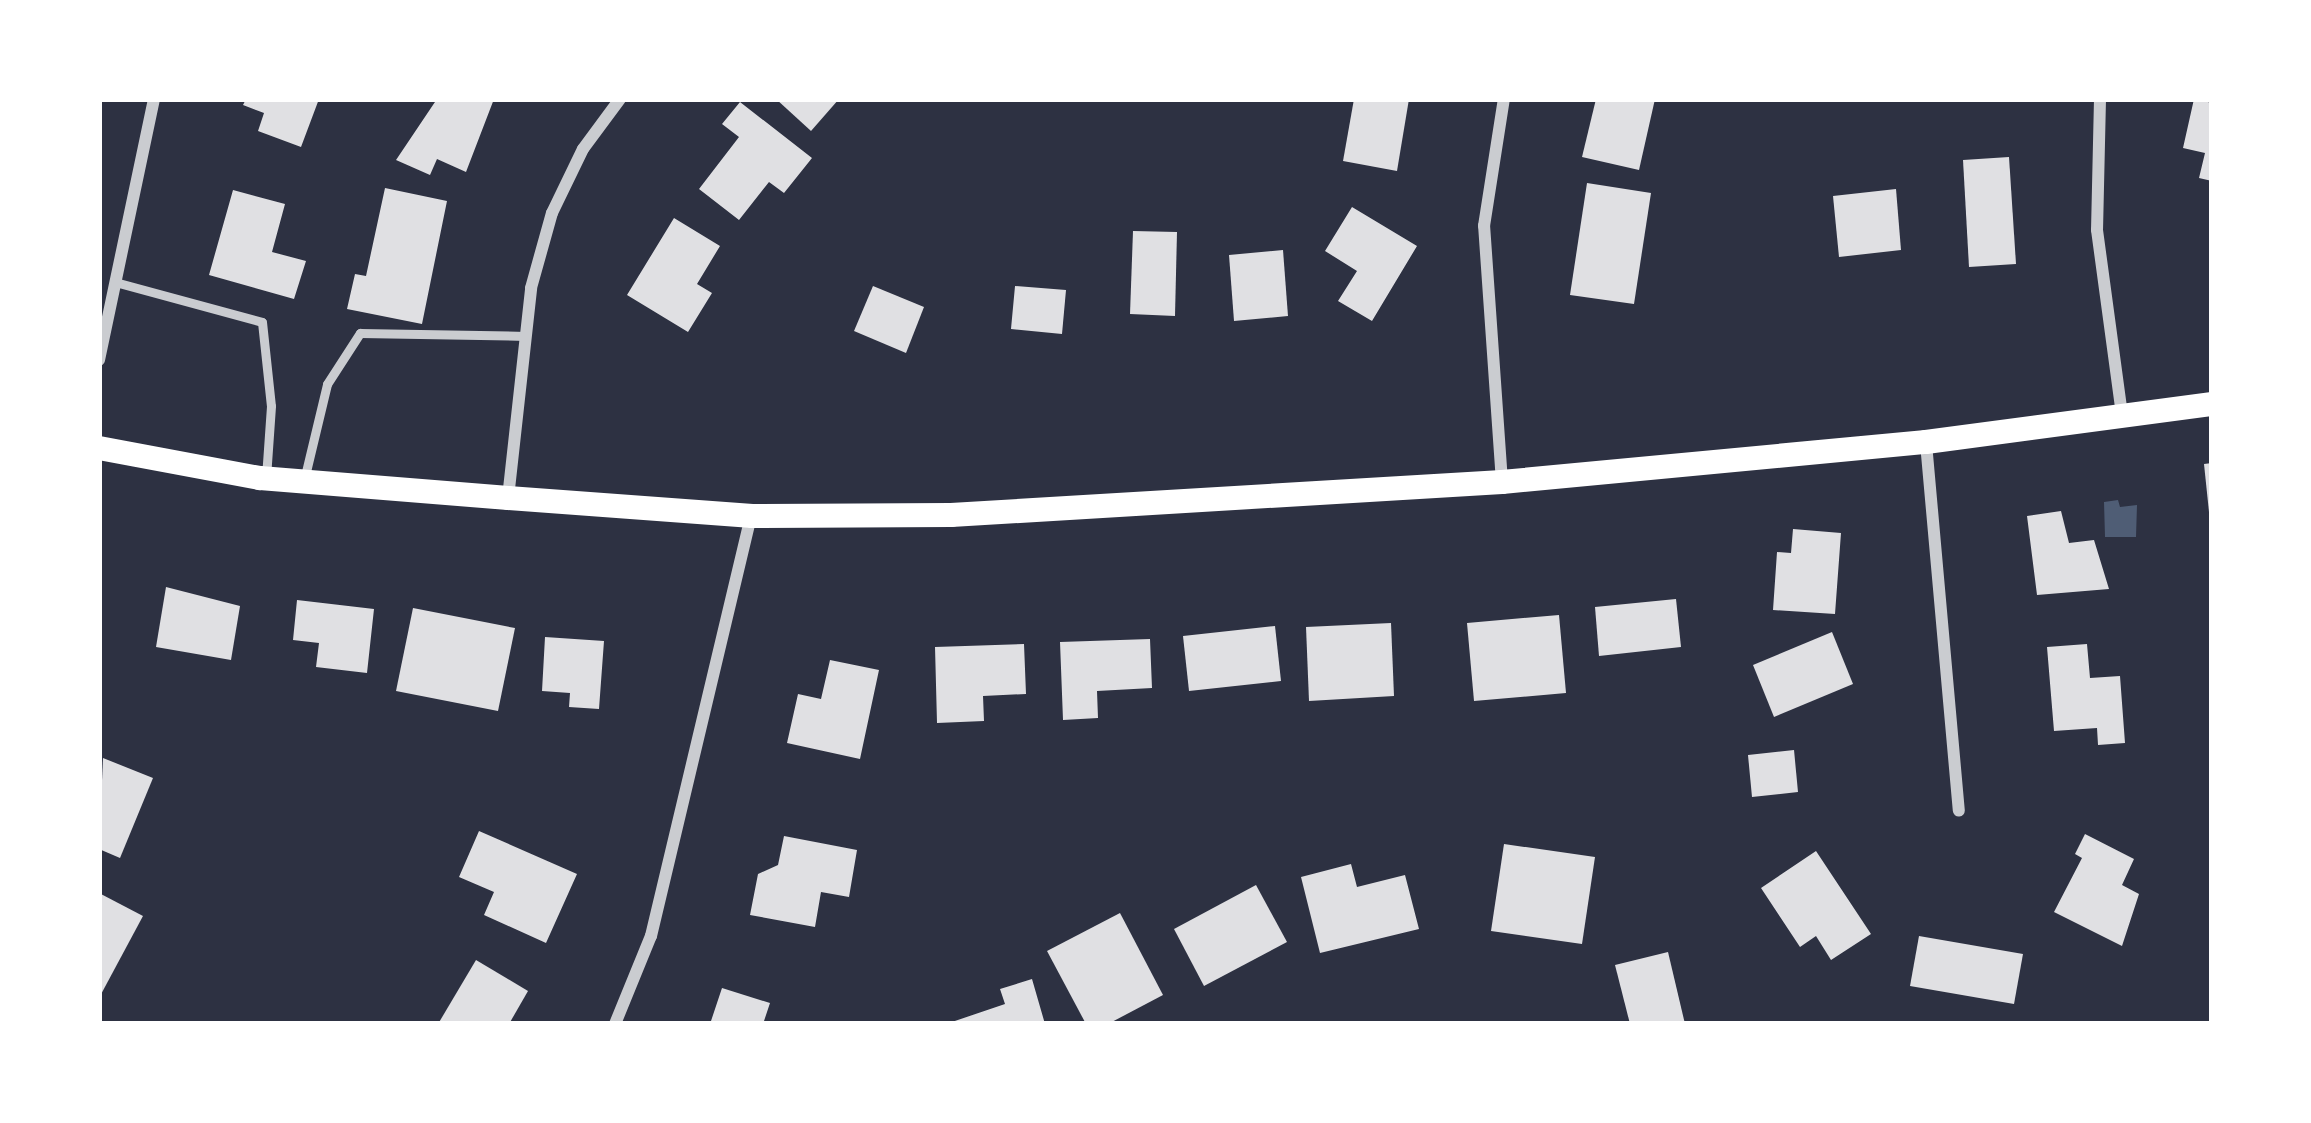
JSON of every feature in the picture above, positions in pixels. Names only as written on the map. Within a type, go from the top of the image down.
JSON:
[{"type":"main road","points":[[99,448],[266,478],[508,498],[752,516],[951,515],[1502,482],[1926,442],[2212,404]]},
{"type":"street","points":[[99,360],[154,99]]},
{"type":"street","points":[[508,498],[526,336],[551,213],[583,149],[620,99]]},
{"type":"street","points":[[1502,482],[1484,226],[1504,99]]},
{"type":"street","points":[[2100,99],[2097,230],[2122,415]]},
{"type":"street","points":[[1926,442],[1958,811]]},
{"type":"street","points":[[615,1024],[651,936],[752,516]]},
{"type":"lane","points":[[116,282],[262,322],[271,406],[266,478]]},
{"type":"lane","points":[[304,481],[327,384],[361,333],[526,336]]},
{"type":"water","points":[[2118,500],[2120,507],[2137,505],[2136,537],[2105,537],[2104,502]]},
{"type":"building","points":[[246,99],[319,99],[301,147],[258,131],[264,113],[243,105]]},
{"type":"building","points":[[437,99],[494,99],[466,172],[437,159],[430,175],[396,160]]},
{"type":"building","points":[[776,99],[839,99],[811,131]]},
{"type":"building","points":[[1354,99],[1409,99],[1397,171],[1343,161]]},
{"type":"building","points":[[1596,99],[1655,99],[1639,170],[1582,157]]},
{"type":"building","points":[[2194,99],[2212,103],[2212,181],[2199,178],[2205,153],[2183,148]]},
{"type":"building","points":[[740,102],[812,158],[784,193],[769,182],[739,220],[699,189],[739,137],[722,124]]},
{"type":"building","points":[[2009,157],[2016,264],[1969,267],[1963,160]]},
{"type":"building","points":[[1587,183],[1651,193],[1634,304],[1570,295]]},
{"type":"building","points":[[385,188],[447,201],[422,324],[347,309],[355,274],[366,276]]},
{"type":"building","points":[[1896,189],[1901,250],[1839,257],[1833,196]]},
{"type":"building","points":[[233,190],[285,204],[272,252],[306,261],[294,299],[209,275]]},
{"type":"building","points":[[1352,207],[1417,246],[1372,321],[1338,301],[1357,271],[1325,251]]},
{"type":"building","points":[[674,218],[720,246],[697,284],[712,293],[688,332],[627,295]]},
{"type":"building","points":[[1133,231],[1177,232],[1175,316],[1130,314]]},
{"type":"building","points":[[1283,250],[1288,316],[1234,321],[1229,255]]},
{"type":"building","points":[[873,286],[924,307],[906,353],[854,331]]},
{"type":"building","points":[[1015,286],[1066,290],[1062,334],[1011,329]]},
{"type":"building","points":[[2212,463],[2212,512],[2209,512],[2204,464]]},
{"type":"building","points":[[2061,511],[2069,543],[2094,540],[2109,589],[2037,595],[2027,516]]},
{"type":"building","points":[[1793,529],[1841,533],[1835,614],[1773,610],[1777,552],[1791,553]]},
{"type":"building","points":[[166,587],[240,606],[231,660],[156,647]]},
{"type":"building","points":[[1676,599],[1681,647],[1599,656],[1595,607]]},
{"type":"building","points":[[297,600],[374,609],[367,673],[316,667],[319,643],[293,640]]},
{"type":"building","points":[[413,608],[515,628],[498,711],[396,691]]},
{"type":"building","points":[[1559,615],[1566,693],[1474,701],[1467,623]]},
{"type":"building","points":[[1391,623],[1394,696],[1309,701],[1306,627]]},
{"type":"building","points":[[1275,626],[1281,681],[1189,691],[1183,636]]},
{"type":"building","points":[[1832,632],[1853,684],[1774,717],[1753,665]]},
{"type":"building","points":[[545,637],[604,641],[599,709],[569,707],[570,693],[542,691]]},
{"type":"building","points":[[1150,639],[1152,688],[1097,691],[1098,718],[1063,720],[1060,642]]},
{"type":"building","points":[[1024,644],[1026,694],[983,696],[984,721],[937,723],[935,647]]},
{"type":"building","points":[[2087,644],[2090,678],[2120,676],[2125,743],[2098,745],[2097,728],[2054,731],[2047,647]]},
{"type":"building","points":[[830,660],[879,670],[860,759],[787,743],[798,694],[821,699]]},
{"type":"building","points":[[1794,750],[1798,792],[1752,797],[1748,755]]},
{"type":"building","points":[[103,758],[153,778],[120,858],[99,849]]},
{"type":"building","points":[[479,831],[577,874],[546,943],[484,915],[494,892],[459,877]]},
{"type":"building","points":[[2085,834],[2134,859],[2122,885],[2139,894],[2122,946],[2054,912],[2082,858],[2075,854]]},
{"type":"building","points":[[784,836],[857,850],[849,897],[821,892],[815,927],[750,915],[758,874],[778,865]]},
{"type":"building","points":[[1504,844],[1595,857],[1582,944],[1491,931]]},
{"type":"building","points":[[1816,851],[1871,934],[1831,960],[1816,936],[1800,947],[1761,888]]},
{"type":"building","points":[[1351,864],[1357,887],[1405,875],[1419,929],[1320,953],[1301,877]]},
{"type":"building","points":[[1256,885],[1287,942],[1204,986],[1174,929]]},
{"type":"building","points":[[99,893],[143,916],[99,998]]},
{"type":"building","points":[[1120,913],[1163,995],[1108,1024],[1086,1024],[1047,951]]},
{"type":"building","points":[[1919,936],[2023,954],[2014,1004],[1910,986]]},
{"type":"building","points":[[1668,952],[1685,1024],[1630,1024],[1615,965]]},
{"type":"building","points":[[476,960],[528,991],[509,1024],[438,1024]]},
{"type":"building","points":[[1032,979],[1045,1024],[946,1024],[1005,1004],[1000,989]]},
{"type":"building","points":[[722,988],[770,1003],[763,1024],[710,1024]]}]
